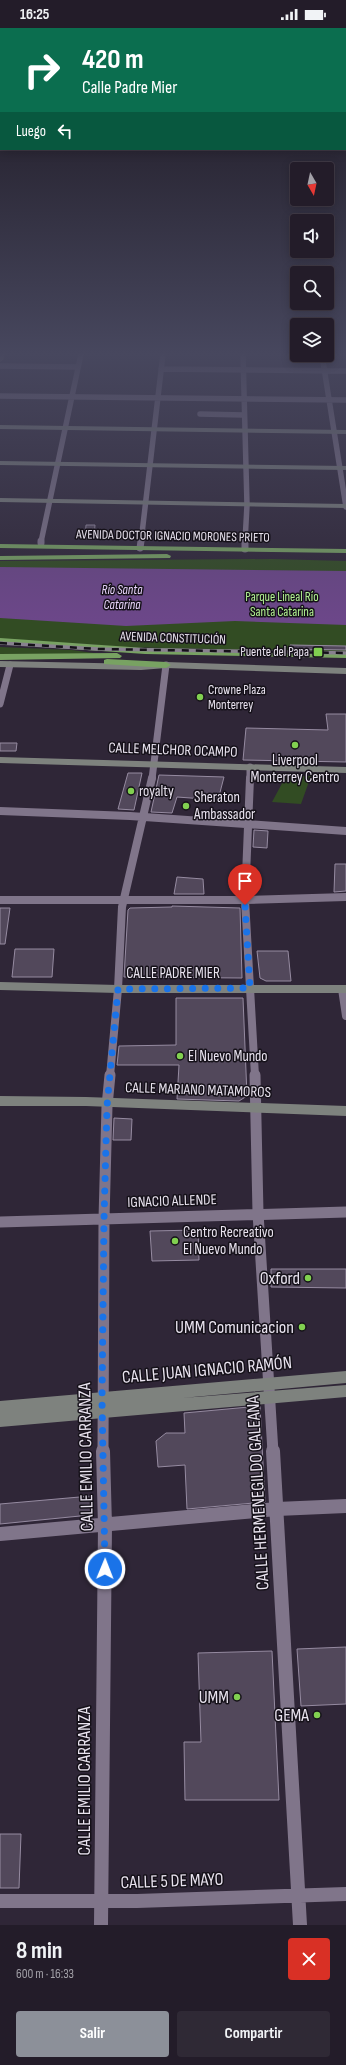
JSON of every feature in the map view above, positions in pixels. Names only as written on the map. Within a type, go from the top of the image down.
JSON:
[{"type":"highway","points":[[0,542],[92,545],[113,548]]},
{"type":"highway","name":"AVENIDA DOCTOR IGNACIO MORONES PRIETO","points":[[0,546],[346,551]]},
{"type":"highway","points":[[0,553],[245,549]]},
{"type":"highway","name":"AVENIDA DOCTOR IGNACIO MORONES PRIETO","points":[[0,558],[346,557]]},
{"type":"highway","points":[[0,635],[145,651]]},
{"type":"highway","name":"AVENIDA CONSTITUCIÓN","points":[[0,640],[145,651],[346,655]]},
{"type":"highway","name":"AVENIDA CONSTITUCIÓN","points":[[0,657],[166,657],[346,662]]},
{"type":"highway","points":[[24,657],[166,665]]},
{"type":"street","points":[[41,543],[61,443]]},
{"type":"street","points":[[140,548],[154,443]]},
{"type":"street","points":[[245,443],[245,549]]},
{"type":"street","points":[[0,500],[346,506],[343,468],[337,443]]},
{"type":"street","points":[[0,463],[343,468]]},
{"type":"street","points":[[0,664],[141,667],[166,665],[346,671]]},
{"type":"street","points":[[0,704],[10,664]]},
{"type":"street","points":[[144,816],[154,764],[166,665]]},
{"type":"street","name":"CALLE MELCHOR OCAMPO","points":[[0,760],[346,770]]},
{"type":"street","name":"CALLE HERMENEGILDO GALEANA","points":[[250,767],[245,900],[257,1109],[258,1214],[270,1390],[300,1925]]},
{"type":"street","points":[[0,810],[144,816],[247,825],[346,831]]},
{"type":"street","name":"CALLE EMILIO CARRANZA","points":[[101,1925],[105,1526],[103,1406],[104,1219],[108,1103],[118,989],[122,907],[144,816]]},
{"type":"street","points":[[0,900],[245,900],[346,897]]},
{"type":"street","name":"CALLE PADRE MIER","points":[[0,986],[118,989],[344,989]]},
{"type":"street","points":[[344,989],[346,1016]]},
{"type":"street","name":"CALLE MARIANO MATAMOROS","points":[[0,1101],[346,1111]]},
{"type":"street","name":"IGNACIO ALLENDE","points":[[0,1222],[346,1212]]},
{"type":"street","name":"CALLE JUAN IGNACIO RAMÓN","points":[[0,1420],[103,1406],[270,1390],[346,1377]]},
{"type":"street","name":"CALLE JUAN IGNACIO RAMÓN","points":[[270,1390],[346,1391]]},
{"type":"street","name":"CALLE JUAN IGNACIO RAMÓN","points":[[0,1408],[103,1406]]},
{"type":"street","points":[[0,1534],[105,1526],[277,1509],[346,1506]]},
{"type":"street","name":"CALLE 5 DE MAYO","points":[[0,1901],[102,1902],[346,1894]]},
{"type":"green space","name":"Río Santa Catarina","points":[[272,559],[346,561],[346,652],[121,647],[88,644],[0,641],[0,561]]},
{"type":"green space","points":[[0,647],[72,650],[108,655],[0,655]]},
{"type":"green space","points":[[286,776],[311,776],[301,804],[272,802]]},
{"type":"water","name":"Río Santa Catarina","points":[[0,567],[346,571],[346,625],[235,621],[126,626],[0,618]]},
{"type":"building","points":[[86,525],[95,525],[94,538],[85,538]]},
{"type":"building","points":[[290,645],[346,646],[346,650],[290,649]]},
{"type":"building","name":"Liverpool Monterrey Centro","points":[[326,714],[346,714],[346,762],[243,760],[246,728],[328,730]]},
{"type":"building","points":[[0,743],[17,743],[16,751],[0,751]]},
{"type":"building","name":"royalty","points":[[128,773],[142,773],[134,810],[118,809]]},
{"type":"building","name":"Sheraton Ambassador","points":[[159,775],[224,777],[218,800],[177,797],[172,813],[151,812]]},
{"type":"building","points":[[254,830],[268,831],[267,848],[253,847]]},
{"type":"building","points":[[335,864],[346,864],[346,891],[334,892]]},
{"type":"building","points":[[177,877],[203,879],[204,894],[174,894]]},
{"type":"building","points":[[172,906],[240,908],[242,978],[124,977],[128,910],[130,908]]},
{"type":"building","points":[[0,908],[10,908],[5,944],[0,944]]},
{"type":"building","points":[[15,949],[54,949],[52,977],[12,977]]},
{"type":"building","points":[[257,951],[288,951],[291,981],[266,981],[260,978]]},
{"type":"building","name":"El Nuevo Mundo","points":[[176,998],[243,998],[247,1096],[239,1101],[177,1099],[179,1065],[117,1065],[119,1046],[176,1045]]},
{"type":"building","points":[[114,1118],[132,1119],[131,1140],[113,1140]]},
{"type":"building","name":"Centro Recreativo El Nuevo Mundo","points":[[198,1230],[199,1260],[152,1261],[150,1231]]},
{"type":"building","name":"Oxford","points":[[271,1269],[346,1269],[346,1288],[271,1287]]},
{"type":"building","points":[[260,1406],[265,1502],[187,1509],[185,1465],[158,1467],[156,1441],[166,1433],[185,1433],[184,1413]]},
{"type":"building","points":[[91,1496],[90,1515],[0,1524],[0,1504]]},
{"type":"building","points":[[346,1647],[346,1704],[301,1706],[297,1649]]},
{"type":"building","name":"UMM","points":[[272,1651],[279,1800],[185,1800],[184,1742],[201,1742],[198,1653]]},
{"type":"building","points":[[0,1834],[21,1834],[19,1888],[0,1888]]},
{"type":"railway","points":[[0,643],[98,649],[346,653]]},
{"type":"place","name":"Puente del Papa","points":[[318,652]]},
{"type":"place","name":"Crowne Plaza Monterrey","points":[[200,697]]},
{"type":"place","name":"Liverpool Monterrey Centro","points":[[295,745]]},
{"type":"place","name":"royalty","points":[[131,791]]},
{"type":"place","name":"Sheraton Ambassador","points":[[186,806]]},
{"type":"place","name":"El Nuevo Mundo","points":[[180,1056]]},
{"type":"place","name":"Centro Recreativo El Nuevo Mundo","points":[[175,1241]]},
{"type":"place","name":"Oxford","points":[[308,1278]]},
{"type":"place","name":"UMM Comunicacion","points":[[302,1327]]},
{"type":"place","name":"UMM","points":[[237,1697]]},
{"type":"place","name":"GEMA","points":[[317,1715]]},
{"type":"route","points":[[105,1569],[102,1400],[104,1219],[107,1106],[113,1056],[118,989],[250,988],[245,905]]},
{"type":"park label","name":"Parque Lineal Río Santa Catarina","points":[[282,604]]}]
